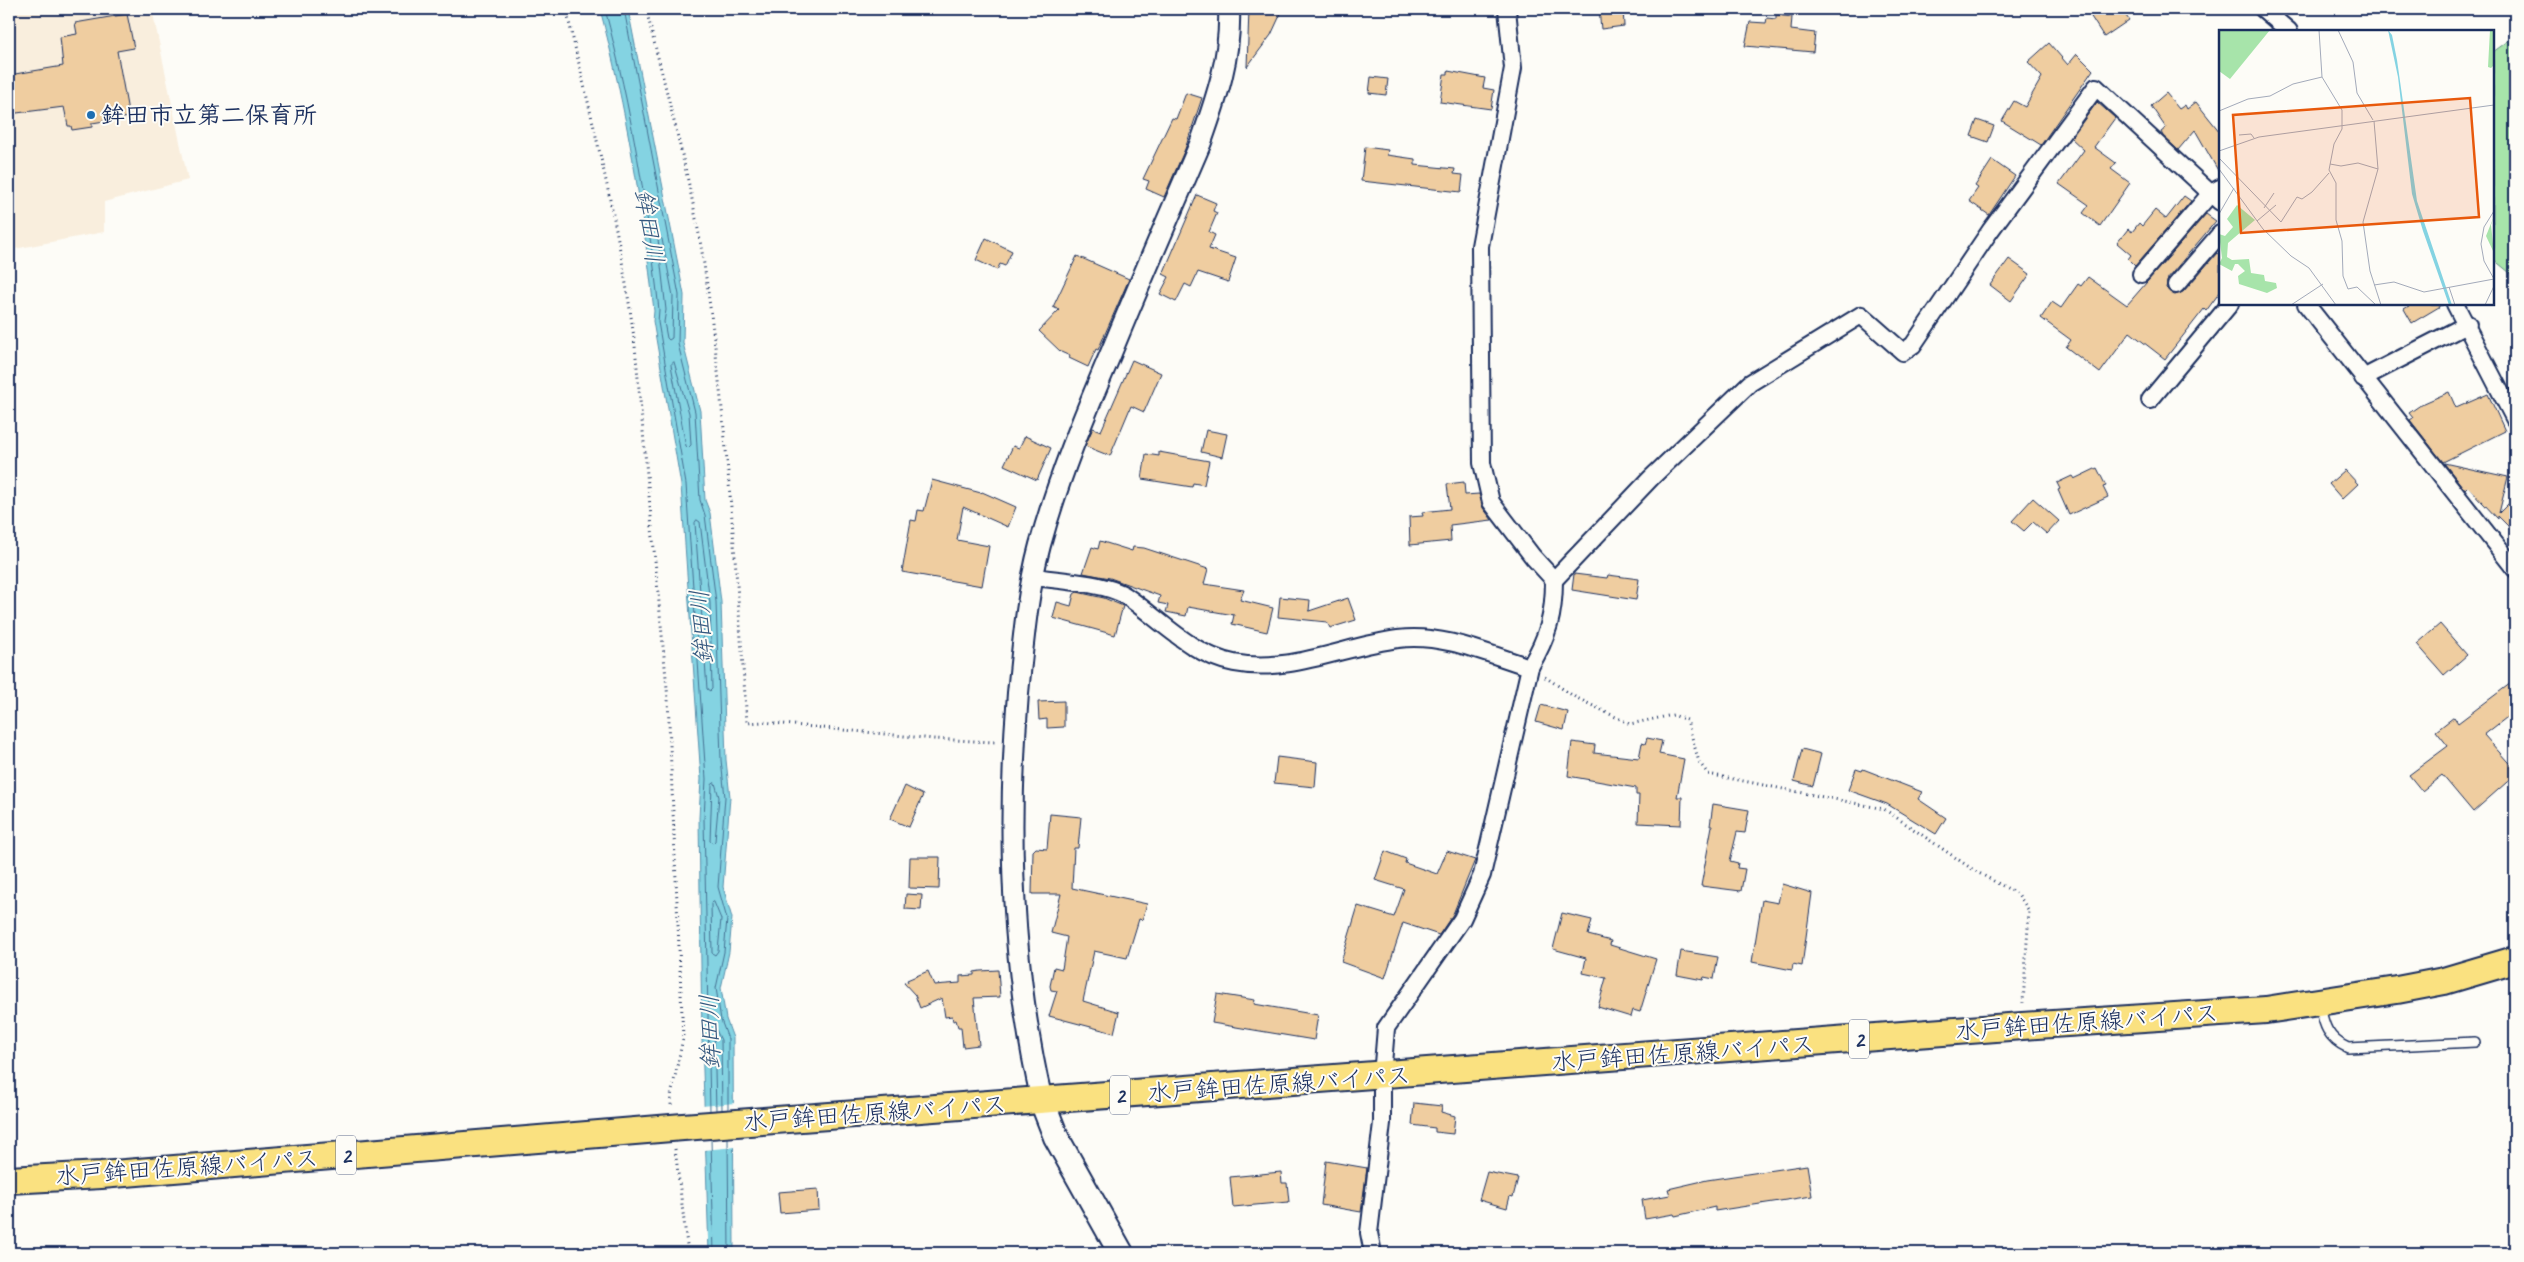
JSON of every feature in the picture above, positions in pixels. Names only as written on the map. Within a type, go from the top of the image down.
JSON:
[{"type":"main road","name":"水戸鉾田佐原線バイパス","points":[[9,1180],[101,1175],[752,1122],[1382,1076],[2022,1026],[2266,1010],[2320,1003],[2444,981],[2515,960]]},
{"type":"main road","points":[[1042,1101],[1056,1136],[1121,1253]]},
{"type":"street","points":[[1042,1101],[1026,1023],[1013,880],[1014,743],[1022,652],[1033,577],[1051,507],[1070,452],[1201,142],[1217,97],[1227,62],[1230,34],[1229,9]]},
{"type":"street","points":[[1373,1253],[1369,1233],[1382,1123],[1382,1076],[1386,1028],[1462,919],[1482,874],[1530,668],[1544,642],[1554,610],[1554,580],[1533,557],[1491,502],[1482,463],[1480,246],[1513,68],[1507,9]]},
{"type":"street","points":[[2263,9],[2288,30]]},
{"type":"street","points":[[1554,580],[1651,478],[1750,383],[1861,315],[1903,352],[1913,345],[1990,231],[2096,87],[2217,194],[2141,274]]},
{"type":"street","points":[[2176,285],[2219,235]]},
{"type":"street","points":[[2150,400],[2229,305]]},
{"type":"street","points":[[2307,305],[2515,569]]},
{"type":"street","points":[[2456,305],[2468,324],[2515,420]]},
{"type":"street","points":[[2363,378],[2468,324]]},
{"type":"street","points":[[1033,577],[1084,583],[1124,595],[1206,655],[1234,664],[1266,665],[1303,660],[1398,639],[1423,637],[1449,642],[1530,668]]},
{"type":"lane","points":[[2320,1003],[2322,1020],[2334,1042],[2348,1048],[2475,1042]]},
{"type":"path","points":[[566,9],[599,150],[628,288],[636,356],[669,709],[683,1038],[671,1096],[677,1128],[688,1253]]},
{"type":"path","points":[[646,9],[690,193],[705,270],[720,380],[747,723],[763,722],[934,739],[1014,743]]},
{"type":"path","points":[[1530,668],[1575,697],[1630,724],[1673,715],[1687,720],[1699,762],[1708,774],[1884,809],[1975,871],[2018,894],[2029,911],[2022,1026]]},
{"type":"shaded area","name":"鉾田市立第二保育所","points":[[9,9],[152,9],[188,180],[104,202],[104,232],[9,250]]},
{"type":"green space","points":[[2515,36],[2515,277],[2494,260],[2494,51]]},
{"type":"water","name":"鉾田川","points":[[600,9],[628,9],[684,295],[683,343],[700,411],[705,500],[710,513],[721,602],[726,760],[730,797],[723,887],[732,918],[729,952],[721,988],[726,1019],[733,1038],[734,1253],[709,1253],[702,1040],[699,818],[701,779],[681,485],[653,321],[654,311],[650,273],[633,159]]},
{"type":"pier","points":[[735,1103],[735,1147],[704,1150],[702,1106]]},
{"type":"building","points":[[1249,9],[1283,9],[1271,35],[1247,67]]},
{"type":"building","points":[[1599,9],[1623,9],[1624,26],[1601,29]]},
{"type":"building","points":[[2086,9],[2121,9],[2129,20],[2104,37]]},
{"type":"building","points":[[127,14],[134,48],[117,51],[129,117],[92,123],[92,127],[72,130],[71,126],[68,126],[64,107],[9,114],[9,75],[63,66],[60,37],[77,34],[75,23]]},
{"type":"building","points":[[1776,15],[1792,17],[1791,30],[1815,33],[1813,52],[1745,46],[1750,22],[1766,23],[1767,18],[1776,19]]},
{"type":"building","points":[[2049,43],[2068,65],[2077,54],[2093,70],[2041,145],[2002,121],[2014,101],[2025,107],[2042,77],[2028,62]]},
{"type":"building","points":[[1448,71],[1485,78],[1483,88],[1494,90],[1491,109],[1440,102],[1444,74],[1448,74]]},
{"type":"building","points":[[1371,77],[1388,79],[1386,95],[1369,93]]},
{"type":"building","points":[[1186,93],[1202,98],[1185,149],[1164,197],[1146,189],[1149,181],[1143,179],[1172,118],[1176,119]]},
{"type":"building","points":[[2166,93],[2179,109],[2185,105],[2187,109],[2196,102],[2219,131],[2219,172],[2195,130],[2178,150],[2163,136],[2161,132],[2166,128],[2151,106]]},
{"type":"building","points":[[2097,102],[2115,118],[2094,147],[2116,163],[2111,169],[2130,183],[2100,226],[2083,213],[2089,205],[2059,184],[2084,150],[2071,138]]},
{"type":"building","points":[[1977,120],[1994,126],[1988,142],[1971,136]]},
{"type":"building","points":[[1365,147],[1388,150],[1387,155],[1415,159],[1415,165],[1455,169],[1454,174],[1463,175],[1461,192],[1361,181]]},
{"type":"building","points":[[1992,160],[2015,176],[1989,215],[1969,201],[1978,188],[1975,186]]},
{"type":"building","points":[[1197,195],[1216,203],[1213,211],[1217,213],[1209,232],[1215,235],[1209,249],[1236,258],[1228,282],[1198,272],[1191,287],[1185,284],[1176,302],[1160,294],[1169,277],[1163,274]]},
{"type":"building","points":[[2184,196],[2191,201],[2135,266],[2128,259],[2131,255],[2117,243],[2128,229],[2132,232],[2139,223],[2142,226],[2155,210],[2166,219]]},
{"type":"building","points":[[2206,214],[2216,221],[2168,278],[2166,288],[2174,295],[2183,292],[2217,253],[2219,254],[2219,293],[2206,311],[2204,309],[2165,359],[2130,332],[2100,373],[2066,347],[2071,340],[2041,318],[2052,302],[2061,308],[2078,284],[2081,286],[2088,277],[2127,305]]},
{"type":"building","points":[[986,238],[1012,251],[1005,266],[1000,264],[997,270],[976,260]]},
{"type":"building","points":[[1077,256],[1129,279],[1098,350],[1096,349],[1088,367],[1069,358],[1070,356],[1061,352],[1039,331],[1059,310],[1053,307]]},
{"type":"building","points":[[2009,259],[2030,274],[2011,301],[1990,285]]},
{"type":"building","points":[[2410,305],[2442,305],[2412,323],[2404,309]]},
{"type":"building","points":[[1132,360],[1161,373],[1144,412],[1131,406],[1110,456],[1085,446],[1093,428],[1101,431]]},
{"type":"building","points":[[2449,392],[2456,408],[2488,394],[2505,431],[2443,462],[2410,420],[2413,418],[2409,413],[2422,404]]},
{"type":"building","points":[[1206,430],[1227,434],[1222,457],[1201,452]]},
{"type":"building","points":[[1025,436],[1051,448],[1037,480],[1004,465],[1013,446],[1019,448]]},
{"type":"building","points":[[1159,452],[1209,461],[1204,485],[1193,483],[1192,487],[1142,479],[1146,454],[1159,456]]},
{"type":"building","points":[[2444,463],[2508,477],[2499,513],[2515,497],[2515,533],[2498,516],[2498,519],[2468,487],[2465,490]]},
{"type":"building","points":[[2097,468],[2106,486],[2103,487],[2108,497],[2069,515],[2058,490],[2060,489],[2057,483],[2072,476],[2074,479]]},
{"type":"building","points":[[2345,470],[2358,484],[2342,499],[2329,484]]},
{"type":"building","points":[[932,480],[982,492],[1016,507],[1008,527],[963,507],[957,540],[989,546],[982,586],[902,572],[911,520],[916,521],[918,510],[924,511]]},
{"type":"building","points":[[1464,482],[1465,495],[1479,494],[1483,508],[1492,520],[1450,525],[1451,541],[1410,545],[1409,517],[1423,516],[1422,512],[1450,509],[1447,484]]},
{"type":"building","points":[[2033,498],[2059,521],[2047,534],[2033,522],[2024,531],[2012,521]]},
{"type":"building","points":[[1100,541],[1132,551],[1133,547],[1144,548],[1208,569],[1204,584],[1244,590],[1240,600],[1273,608],[1267,632],[1232,624],[1234,615],[1188,607],[1186,616],[1166,612],[1168,605],[1158,603],[1160,596],[1110,578],[1083,573],[1092,547],[1098,549]]},
{"type":"building","points":[[1574,574],[1607,578],[1608,575],[1639,579],[1636,600],[1572,590]]},
{"type":"building","points":[[1077,592],[1104,598],[1123,606],[1115,635],[1053,618],[1057,602],[1071,606],[1074,594]]},
{"type":"building","points":[[1280,597],[1310,600],[1309,611],[1348,598],[1356,620],[1330,628],[1327,622],[1278,617]]},
{"type":"building","points":[[2440,624],[2467,655],[2444,675],[2417,644]]},
{"type":"building","points":[[2515,680],[2515,711],[2484,735],[2515,770],[2515,775],[2473,812],[2442,775],[2422,791],[2409,775],[2448,746],[2436,731],[2454,717],[2458,723]]},
{"type":"building","points":[[1064,701],[1064,727],[1047,728],[1047,719],[1039,720],[1038,702]]},
{"type":"building","points":[[1541,705],[1568,712],[1564,730],[1536,722]]},
{"type":"building","points":[[1647,738],[1662,741],[1659,754],[1684,759],[1677,797],[1682,797],[1681,825],[1638,823],[1639,795],[1636,795],[1636,788],[1568,776],[1572,742],[1595,745],[1594,753],[1639,758],[1642,743],[1645,744]]},
{"type":"building","points":[[1802,749],[1821,754],[1813,786],[1794,781]]},
{"type":"building","points":[[1277,757],[1317,762],[1315,787],[1274,783]]},
{"type":"building","points":[[1856,769],[1862,771],[1863,769],[1922,792],[1918,799],[1946,818],[1936,834],[1887,804],[1848,790]]},
{"type":"building","points":[[905,786],[923,795],[909,827],[890,819]]},
{"type":"building","points":[[1713,804],[1749,810],[1745,833],[1737,832],[1730,861],[1738,863],[1737,868],[1745,869],[1741,891],[1701,886],[1712,826],[1710,826]]},
{"type":"building","points":[[1050,814],[1081,817],[1078,848],[1074,848],[1072,888],[1147,904],[1142,920],[1139,919],[1127,958],[1094,951],[1083,1001],[1119,1012],[1114,1033],[1049,1016],[1057,991],[1051,990],[1050,986],[1054,967],[1062,969],[1067,937],[1051,933],[1061,894],[1032,894],[1033,851],[1036,848],[1047,849]]},
{"type":"building","points":[[1385,851],[1406,859],[1405,863],[1437,874],[1447,851],[1475,860],[1453,914],[1439,935],[1403,923],[1385,978],[1341,962],[1358,906],[1394,917],[1404,889],[1375,880]]},
{"type":"building","points":[[910,857],[940,857],[939,889],[909,888]]},
{"type":"building","points":[[1782,884],[1812,893],[1802,966],[1793,964],[1792,970],[1752,962],[1762,900],[1778,903]]},
{"type":"building","points":[[906,894],[922,895],[921,910],[905,909]]},
{"type":"building","points":[[1562,913],[1592,920],[1588,935],[1611,941],[1610,945],[1656,959],[1640,1012],[1633,1010],[1631,1017],[1598,1007],[1606,978],[1583,973],[1586,958],[1553,949]]},
{"type":"building","points":[[1681,951],[1718,957],[1714,979],[1704,977],[1703,980],[1677,975]]},
{"type":"building","points":[[998,970],[1000,997],[974,998],[979,1045],[963,1047],[961,1027],[958,1027],[956,1020],[953,1021],[952,1016],[945,1017],[942,998],[920,1008],[915,995],[904,983],[928,971],[934,985],[960,983],[960,976],[974,975],[974,972],[980,971]]},
{"type":"building","points":[[1217,994],[1255,1000],[1254,1004],[1318,1015],[1314,1040],[1212,1023]]},
{"type":"building","points":[[1414,1103],[1442,1106],[1441,1112],[1455,1116],[1453,1134],[1435,1132],[1435,1128],[1412,1125]]},
{"type":"building","points":[[1326,1161],[1367,1168],[1361,1212],[1321,1205]]},
{"type":"building","points":[[1807,1165],[1812,1196],[1715,1211],[1715,1207],[1675,1216],[1674,1214],[1645,1219],[1642,1200],[1670,1195],[1668,1189],[1707,1180]]},
{"type":"building","points":[[1281,1172],[1282,1183],[1287,1183],[1289,1202],[1233,1207],[1230,1177]]},
{"type":"building","points":[[1487,1172],[1518,1178],[1513,1197],[1510,1196],[1507,1208],[1479,1200]]},
{"type":"building","points":[[818,1189],[819,1210],[780,1213],[778,1192]]},
{"type":"place","name":"鉾田市立第二保育所","points":[[91,115]]}]
